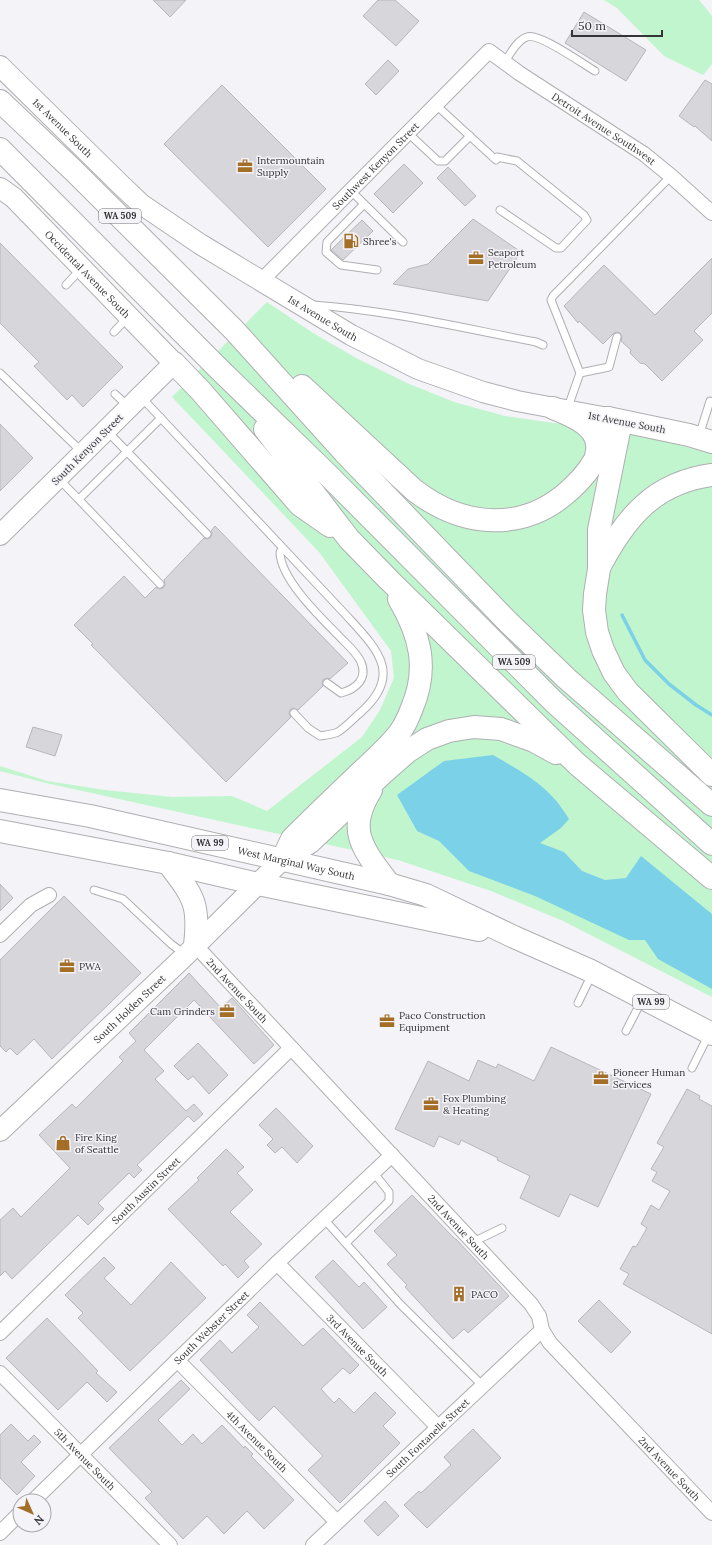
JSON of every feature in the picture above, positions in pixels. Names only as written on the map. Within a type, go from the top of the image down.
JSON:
[{"type":"main road","name":"WA 509","points":[[1,102],[73,170],[234,330],[344,452],[508,622],[566,678],[712,805]]},
{"type":"main road","name":"WA 509","points":[[0,149],[219,370],[324,471],[554,702],[712,844]]},
{"type":"main road","points":[[234,330],[244,331],[428,502],[459,516],[477,520],[512,520],[532,514],[550,505],[566,494],[579,482],[596,458],[615,419]]},
{"type":"main road","points":[[174,363],[200,390],[300,504],[349,539]]},
{"type":"main road","points":[[219,370],[349,539],[577,764],[712,878]]},
{"type":"main road","points":[[560,409],[576,418],[589,429],[597,444],[596,458]]},
{"type":"main road","points":[[615,419],[599,530],[599,569],[594,610],[597,632],[603,650],[614,673],[628,692],[712,775]]},
{"type":"main road","name":"1st Avenue South","points":[[615,419],[705,440]]},
{"type":"main road","points":[[599,569],[619,533],[636,512],[655,496],[672,486],[694,478],[712,475]]},
{"type":"main road","points":[[283,859],[292,839],[383,751],[400,732],[418,695],[422,660],[417,639],[410,618],[389,580]]},
{"type":"main road","points":[[283,859],[310,842],[382,774],[407,752],[427,738],[449,731],[474,727],[501,728],[534,741],[577,764]]},
{"type":"main road","points":[[382,774],[364,801],[359,815],[359,827],[361,841],[367,853],[389,884]]},
{"type":"main road","points":[[0,787],[24,793],[90,816]]},
{"type":"main road","name":"West Marginal Way South","points":[[0,800],[90,816],[283,859],[389,884],[426,895],[514,937],[593,971],[711,1034]]},
{"type":"main road","name":"West Marginal Way South","points":[[0,831],[168,863],[258,884],[514,937]]},
{"type":"main road","points":[[168,863],[189,892],[196,909],[197,927],[191,950]]},
{"type":"street","name":"Detroit Avenue Southwest","points":[[489,51],[644,154],[712,213]]},
{"type":"street","name":"Southwest Kenyon Street","points":[[262,280],[489,51]]},
{"type":"street","name":"1st Avenue South","points":[[0,66],[141,204],[200,244],[351,335],[418,369],[483,392],[560,409],[615,419]]},
{"type":"street","name":"Occidental Avenue South","points":[[4,192],[82,268],[174,363]]},
{"type":"street","name":"South Kenyon Street","points":[[0,535],[106,430],[128,399],[174,363]]},
{"type":"street","name":"South Holden Street","points":[[0,1131],[191,950],[283,859]]},
{"type":"street","points":[[0,935],[31,905],[49,895]]},
{"type":"street","name":"2nd Avenue South","points":[[191,950],[291,1048],[536,1310],[541,1322],[542,1330],[550,1343],[712,1513]]},
{"type":"street","name":"South Austin Street","points":[[0,1333],[291,1048]]},
{"type":"street","name":"South Webster Street","points":[[41,1493],[81,1454],[104,1426],[177,1360],[392,1155]]},
{"type":"street","name":"3rd Avenue South","points":[[277,1263],[438,1427]]},
{"type":"street","name":"South Fontanelle Street","points":[[313,1545],[542,1330]]},
{"type":"street","name":"4th Avenue South","points":[[177,1360],[337,1522]]},
{"type":"street","name":"5th Avenue South","points":[[0,1373],[170,1545]]},
{"type":"street","points":[[0,1533],[12,1521]]},
{"type":"lane","points":[[505,62],[515,47],[525,37],[532,36],[543,40],[595,71]]},
{"type":"lane","points":[[436,105],[496,158],[517,162],[584,215],[587,220],[561,248],[556,248],[500,210]]},
{"type":"lane","points":[[408,132],[438,161],[445,161],[470,136]]},
{"type":"lane","points":[[580,374],[551,300],[553,296],[671,176]]},
{"type":"lane","points":[[350,190],[403,242]]},
{"type":"lane","points":[[364,204],[327,242],[326,252],[341,265],[377,270]]},
{"type":"lane","points":[[66,285],[82,268]]},
{"type":"lane","points":[[298,304],[341,307],[373,312],[536,342],[543,345]]},
{"type":"lane","points":[[114,332],[129,316]]},
{"type":"lane","points":[[560,409],[580,374],[609,368],[617,337]]},
{"type":"lane","points":[[0,373],[83,453]]},
{"type":"lane","points":[[128,399],[161,418],[368,640],[378,655],[384,672],[380,689],[365,709],[338,732],[320,736],[308,728],[294,713]]},
{"type":"lane","points":[[705,440],[710,401]]},
{"type":"lane","points":[[79,499],[161,418]]},
{"type":"lane","points":[[106,430],[208,534]]},
{"type":"lane","points":[[58,478],[160,584]]},
{"type":"lane","points":[[283,549],[280,552],[280,557],[282,565],[291,583],[328,625],[356,653],[361,663],[363,672],[361,681],[351,690],[341,693],[327,683]]},
{"type":"lane","points":[[94,890],[123,899],[171,944],[191,950]]},
{"type":"lane","points":[[578,1003],[593,971]]},
{"type":"lane","points":[[626,1031],[643,998]]},
{"type":"lane","points":[[692,1068],[711,1034]]},
{"type":"lane","points":[[346,1243],[389,1201],[389,1192],[373,1172]]},
{"type":"lane","points":[[324,1219],[400,1304],[483,1386]]},
{"type":"lane","points":[[473,1242],[502,1228]]},
{"type":"green space","points":[[604,0],[699,0],[712,16],[712,64],[703,75],[664,56],[617,8]]},
{"type":"green space","points":[[267,302],[313,333],[358,359],[407,383],[454,402],[505,416],[647,436],[712,454],[712,997],[563,921],[491,891],[398,860],[46,783],[0,771],[0,766],[47,781],[105,790],[172,797],[232,796],[267,811],[362,737],[380,710],[394,678],[391,651],[319,552],[172,397]]},
{"type":"water","points":[[493,755],[536,781],[562,808],[569,819],[561,828],[540,843],[564,852],[582,871],[605,880],[626,878],[641,856],[712,914],[712,989],[658,959],[645,940],[629,940],[535,896],[469,871],[439,841],[417,831],[397,795],[444,761]]},
{"type":"building","points":[[153,0],[186,0],[170,17]]},
{"type":"building","points":[[378,0],[395,0],[419,21],[396,46],[363,16]]},
{"type":"building","points":[[584,12],[646,50],[626,81],[565,43]]},
{"type":"building","points":[[388,60],[399,71],[376,95],[365,84]]},
{"type":"building","points":[[705,80],[712,84],[712,141],[695,126],[694,127],[679,116]]},
{"type":"building","name":"Intermountain Supply","points":[[222,85],[326,189],[268,247],[164,144]]},
{"type":"building","points":[[404,164],[423,183],[393,213],[374,194]]},
{"type":"building","points":[[448,167],[476,196],[465,206],[437,178]]},
{"type":"building","name":"Seaport Petroleum","points":[[473,219],[521,252],[488,301],[393,284],[408,269],[428,264]]},
{"type":"building","name":"Shree's","points":[[362,220],[373,231],[343,260],[331,250]]},
{"type":"building","points":[[0,243],[123,367],[83,407],[72,395],[67,400],[34,366],[39,362],[0,323]]},
{"type":"building","points":[[712,258],[712,313],[694,331],[703,340],[662,381],[645,364],[640,363],[630,353],[631,350],[621,341],[622,336],[620,333],[614,333],[603,344],[579,321],[578,323],[564,306],[604,265],[655,315]]},
{"type":"building","points":[[0,424],[33,458],[0,491]]},
{"type":"building","points":[[215,526],[348,663],[330,679],[327,678],[323,680],[323,686],[298,710],[293,708],[290,710],[289,714],[291,717],[226,782],[91,645],[93,644],[74,625],[124,576],[145,598],[156,587],[159,589],[163,588],[165,585],[164,580],[204,538],[208,539],[211,537],[211,531]]},
{"type":"building","points":[[33,727],[62,735],[55,756],[26,747]]},
{"type":"building","points":[[0,884],[13,898],[0,911]]},
{"type":"building","name":"PWA","points":[[64,896],[141,973],[52,1059],[34,1039],[17,1055],[10,1048],[6,1052],[0,1046],[0,960]]},
{"type":"building","points":[[189,973],[221,1008],[232,998],[274,1045],[254,1064],[194,1000],[144,1050],[164,1071],[155,1079],[186,1111],[194,1104],[203,1114],[194,1122],[188,1116],[137,1165],[142,1170],[134,1178],[129,1173],[98,1203],[104,1209],[88,1225],[78,1215],[12,1279],[5,1271],[0,1276],[0,1220],[13,1208],[21,1217],[70,1168],[39,1135],[72,1104],[76,1108],[123,1061],[119,1057],[136,1041],[129,1033]]},
{"type":"building","points":[[198,1043],[228,1075],[209,1094],[193,1076],[188,1080],[174,1066]]},
{"type":"building","points":[[551,1047],[651,1094],[598,1207],[570,1194],[559,1217],[520,1198],[530,1176],[497,1160],[498,1158],[461,1140],[459,1145],[439,1136],[434,1147],[395,1129],[428,1061],[469,1081],[478,1060],[496,1068],[498,1064],[534,1081]]},
{"type":"building","points":[[687,1089],[700,1096],[699,1099],[712,1106],[712,1334],[623,1284],[629,1274],[620,1269],[633,1246],[636,1247],[647,1228],[641,1224],[651,1205],[659,1210],[670,1191],[652,1181],[657,1172],[651,1169],[664,1147],[657,1143]]},
{"type":"building","points":[[276,1108],[313,1146],[297,1163],[282,1147],[275,1153],[267,1145],[273,1139],[259,1125]]},
{"type":"building","points":[[226,1149],[244,1167],[237,1173],[253,1190],[230,1212],[262,1244],[244,1261],[249,1267],[238,1278],[225,1264],[223,1266],[168,1209],[199,1180],[197,1178]]},
{"type":"building","points":[[412,1195],[456,1239],[509,1296],[468,1333],[464,1329],[453,1339],[405,1287],[407,1285],[387,1264],[397,1255],[374,1231]]},
{"type":"building","points":[[104,1257],[115,1268],[104,1278],[131,1305],[171,1262],[206,1298],[130,1371],[78,1318],[83,1313],[65,1295]]},
{"type":"building","points":[[333,1260],[359,1287],[364,1282],[387,1307],[363,1329],[315,1277]]},
{"type":"building","points":[[599,1300],[631,1332],[611,1353],[578,1321]]},
{"type":"building","points":[[260,1302],[303,1346],[323,1328],[359,1365],[350,1374],[343,1368],[321,1389],[334,1403],[339,1398],[354,1413],[375,1392],[396,1413],[383,1426],[400,1443],[340,1503],[308,1470],[323,1456],[274,1406],[259,1421],[200,1360],[220,1340],[232,1353],[259,1327],[247,1315]]},
{"type":"building","points":[[47,1318],[98,1371],[96,1373],[117,1392],[107,1402],[87,1382],[58,1410],[6,1358]]},
{"type":"building","points":[[181,1380],[190,1389],[158,1420],[182,1445],[193,1434],[202,1444],[222,1425],[244,1448],[245,1446],[253,1454],[251,1456],[294,1500],[264,1529],[247,1511],[224,1534],[207,1516],[183,1539],[145,1498],[152,1492],[109,1448]]},
{"type":"building","points":[[11,1424],[28,1441],[34,1435],[41,1442],[21,1462],[35,1476],[19,1493],[15,1493],[0,1478],[0,1435]]},
{"type":"building","points":[[473,1429],[501,1458],[427,1528],[404,1505],[419,1491],[421,1493],[451,1465],[444,1457]]},
{"type":"building","points":[[385,1501],[399,1516],[378,1536],[364,1521]]},
{"type":"waterway","points":[[622,615],[645,660],[669,684],[696,705],[712,715]]},
{"type":"place","name":"Intermountain Supply","points":[[245,166]]},
{"type":"place","name":"Shree's","points":[[351,241]]},
{"type":"place","name":"Seaport Petroleum","points":[[476,258]]},
{"type":"place","name":"PWA","points":[[67,966]]},
{"type":"place","name":"Cam Grinders","points":[[227,1011]]},
{"type":"place","name":"Paco Construction Equipment","points":[[387,1021]]},
{"type":"place","name":"Pioneer Human Services","points":[[601,1078]]},
{"type":"place","name":"Fox Plumbing & Heating","points":[[431,1104]]},
{"type":"place","name":"Fire King of Seattle","points":[[63,1143]]},
{"type":"place","name":"PACO","points":[[459,1294]]}]
